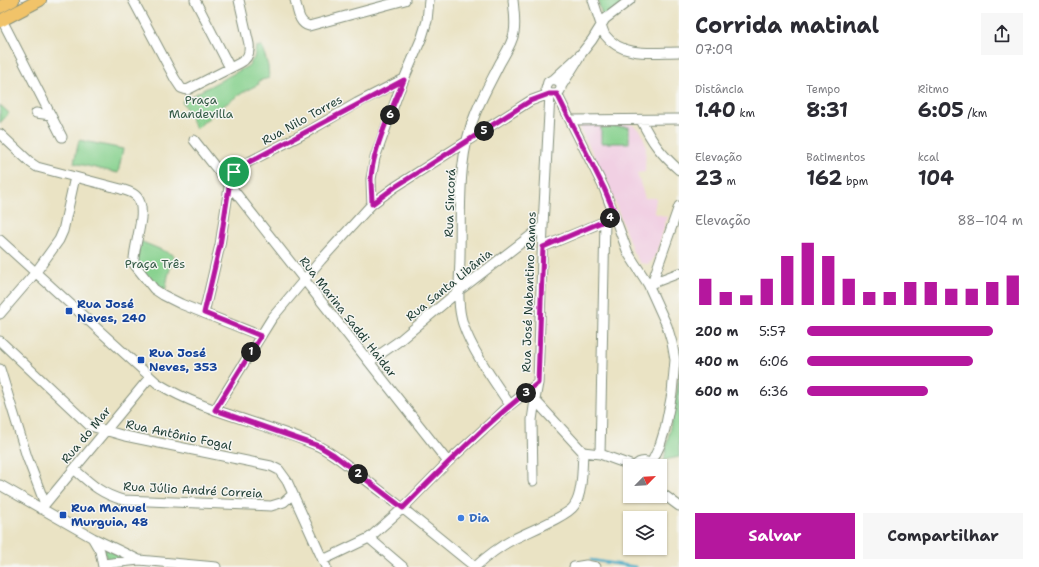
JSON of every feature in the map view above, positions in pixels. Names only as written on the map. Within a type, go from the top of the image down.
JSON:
[{"type":"main road","points":[[0,7],[13,0]]},
{"type":"main road","points":[[1,21],[40,0]]},
{"type":"street","points":[[133,0],[175,79],[181,88],[187,90],[243,62],[249,52],[239,0]]},
{"type":"street","points":[[195,0],[230,68]]},
{"type":"street","points":[[295,0],[300,20],[309,26],[405,0]]},
{"type":"street","points":[[372,204],[371,179],[380,140],[422,37],[427,21],[429,0]]},
{"type":"street","name":"Rua Sincorá","points":[[510,405],[483,364],[463,324],[460,312],[460,290],[462,171],[466,143],[469,129],[476,111],[512,41],[515,24],[513,0]]},
{"type":"street","points":[[593,0],[602,24],[604,35],[614,44],[626,50],[640,52],[679,52]]},
{"type":"street","points":[[630,0],[620,6],[602,24],[581,54],[554,79],[548,82],[571,120],[604,188],[616,216],[628,253],[650,283],[672,343],[674,360],[672,393],[665,429],[654,459]]},
{"type":"street","points":[[1,21],[62,137]]},
{"type":"street","points":[[215,410],[272,318],[304,279],[372,204],[395,187],[530,101],[554,91],[578,61],[581,54]]},
{"type":"street","name":"Rua Nilo Torres","points":[[204,313],[220,245],[230,186],[234,172],[239,167],[357,103],[404,80]]},
{"type":"street","name":"Rua José Nabantino Ramos","points":[[533,481],[532,420],[538,383],[548,110],[554,91]]},
{"type":"street","points":[[36,112],[51,115]]},
{"type":"street","points":[[571,120],[679,119]]},
{"type":"street","points":[[641,120],[656,147],[679,170]]},
{"type":"street","points":[[0,134],[34,165],[40,168],[121,189],[137,196],[140,202],[141,213],[133,261],[135,267],[156,291],[181,304],[261,336]]},
{"type":"street","name":"Rua Marina Saddi Haidar","points":[[194,140],[448,462]]},
{"type":"street","points":[[0,314],[36,272],[60,240],[75,177]]},
{"type":"street","points":[[650,283],[679,206]]},
{"type":"street","points":[[543,247],[616,216]]},
{"type":"street","points":[[600,454],[605,220]]},
{"type":"street","name":"Rua Santa Libânia","points":[[369,362],[399,341],[460,290],[543,226]]},
{"type":"street","points":[[0,240],[150,377],[172,392],[215,410],[319,446],[334,455],[403,508],[475,567],[512,540],[565,514],[574,507],[579,493],[583,452]]},
{"type":"street","points":[[650,283],[679,273]]},
{"type":"street","name":"Rua Antônio Fogal","points":[[0,340],[89,425],[125,436],[271,466],[279,470],[283,474],[293,494],[325,564]]},
{"type":"street","points":[[0,369],[43,506]]},
{"type":"street","name":"Rua do Mar","points":[[43,506],[150,377]]},
{"type":"street","points":[[325,564],[369,538],[403,508],[448,462],[510,405],[538,383]]},
{"type":"street","points":[[535,400],[583,452],[600,454],[623,462]]},
{"type":"street","name":"Rua Júlio André Correia","points":[[74,469],[100,492],[109,497],[123,500],[271,506],[284,502],[293,494]]},
{"type":"street","points":[[0,485],[43,506],[93,538],[138,560]]},
{"type":"street","points":[[667,497],[679,506]]},
{"type":"street","points":[[93,538],[100,551],[103,565],[138,560],[216,567]]},
{"type":"street","points":[[369,538],[403,567]]},
{"type":"street","points":[[574,567],[586,565],[596,567]]},
{"type":"shaded area","points":[[582,124],[631,124],[641,131],[646,145],[645,172],[637,173],[645,198],[656,198],[654,213],[667,217],[658,249],[652,261],[648,264],[640,263],[633,252],[608,183],[580,128]]},
{"type":"green space","points":[[598,0],[627,0],[603,20]]},
{"type":"green space","name":"Praça Mandevilla","points":[[262,46],[268,66],[269,78],[258,81],[259,84],[250,88],[218,110],[196,129],[182,101],[248,66],[254,58],[256,47]]},
{"type":"green space","points":[[0,105],[9,113],[0,123]]},
{"type":"green space","points":[[601,126],[629,127],[629,143],[601,143]]},
{"type":"green space","points":[[79,140],[123,149],[118,173],[74,163]]},
{"type":"green space","name":"Praça Três","points":[[140,241],[174,255],[165,292],[150,280],[138,266],[137,257]]},
{"type":"green space","points":[[679,373],[679,457],[664,459]]},
{"type":"green space","points":[[103,547],[127,559],[107,560]]},
{"type":"waterway","points":[[591,560],[636,567]]},
{"type":"place","name":"Rua José Neves, 240","points":[[69,311]]},
{"type":"place","name":"Rua José Neves, 353","points":[[141,360]]},
{"type":"place","name":"Rua Manuel Murguia, 48","points":[[63,515]]},
{"type":"place","name":"Dia","points":[[461,518]]},
{"type":"route","points":[[404,80],[380,140],[372,169],[372,204],[395,187],[530,101],[549,94],[557,94],[583,143],[616,216],[543,247],[538,383],[510,405],[448,462],[403,508],[334,455],[319,446],[215,410],[261,336],[204,313],[220,245],[230,181],[234,172],[239,167],[308,131],[357,103],[404,80]]}]
